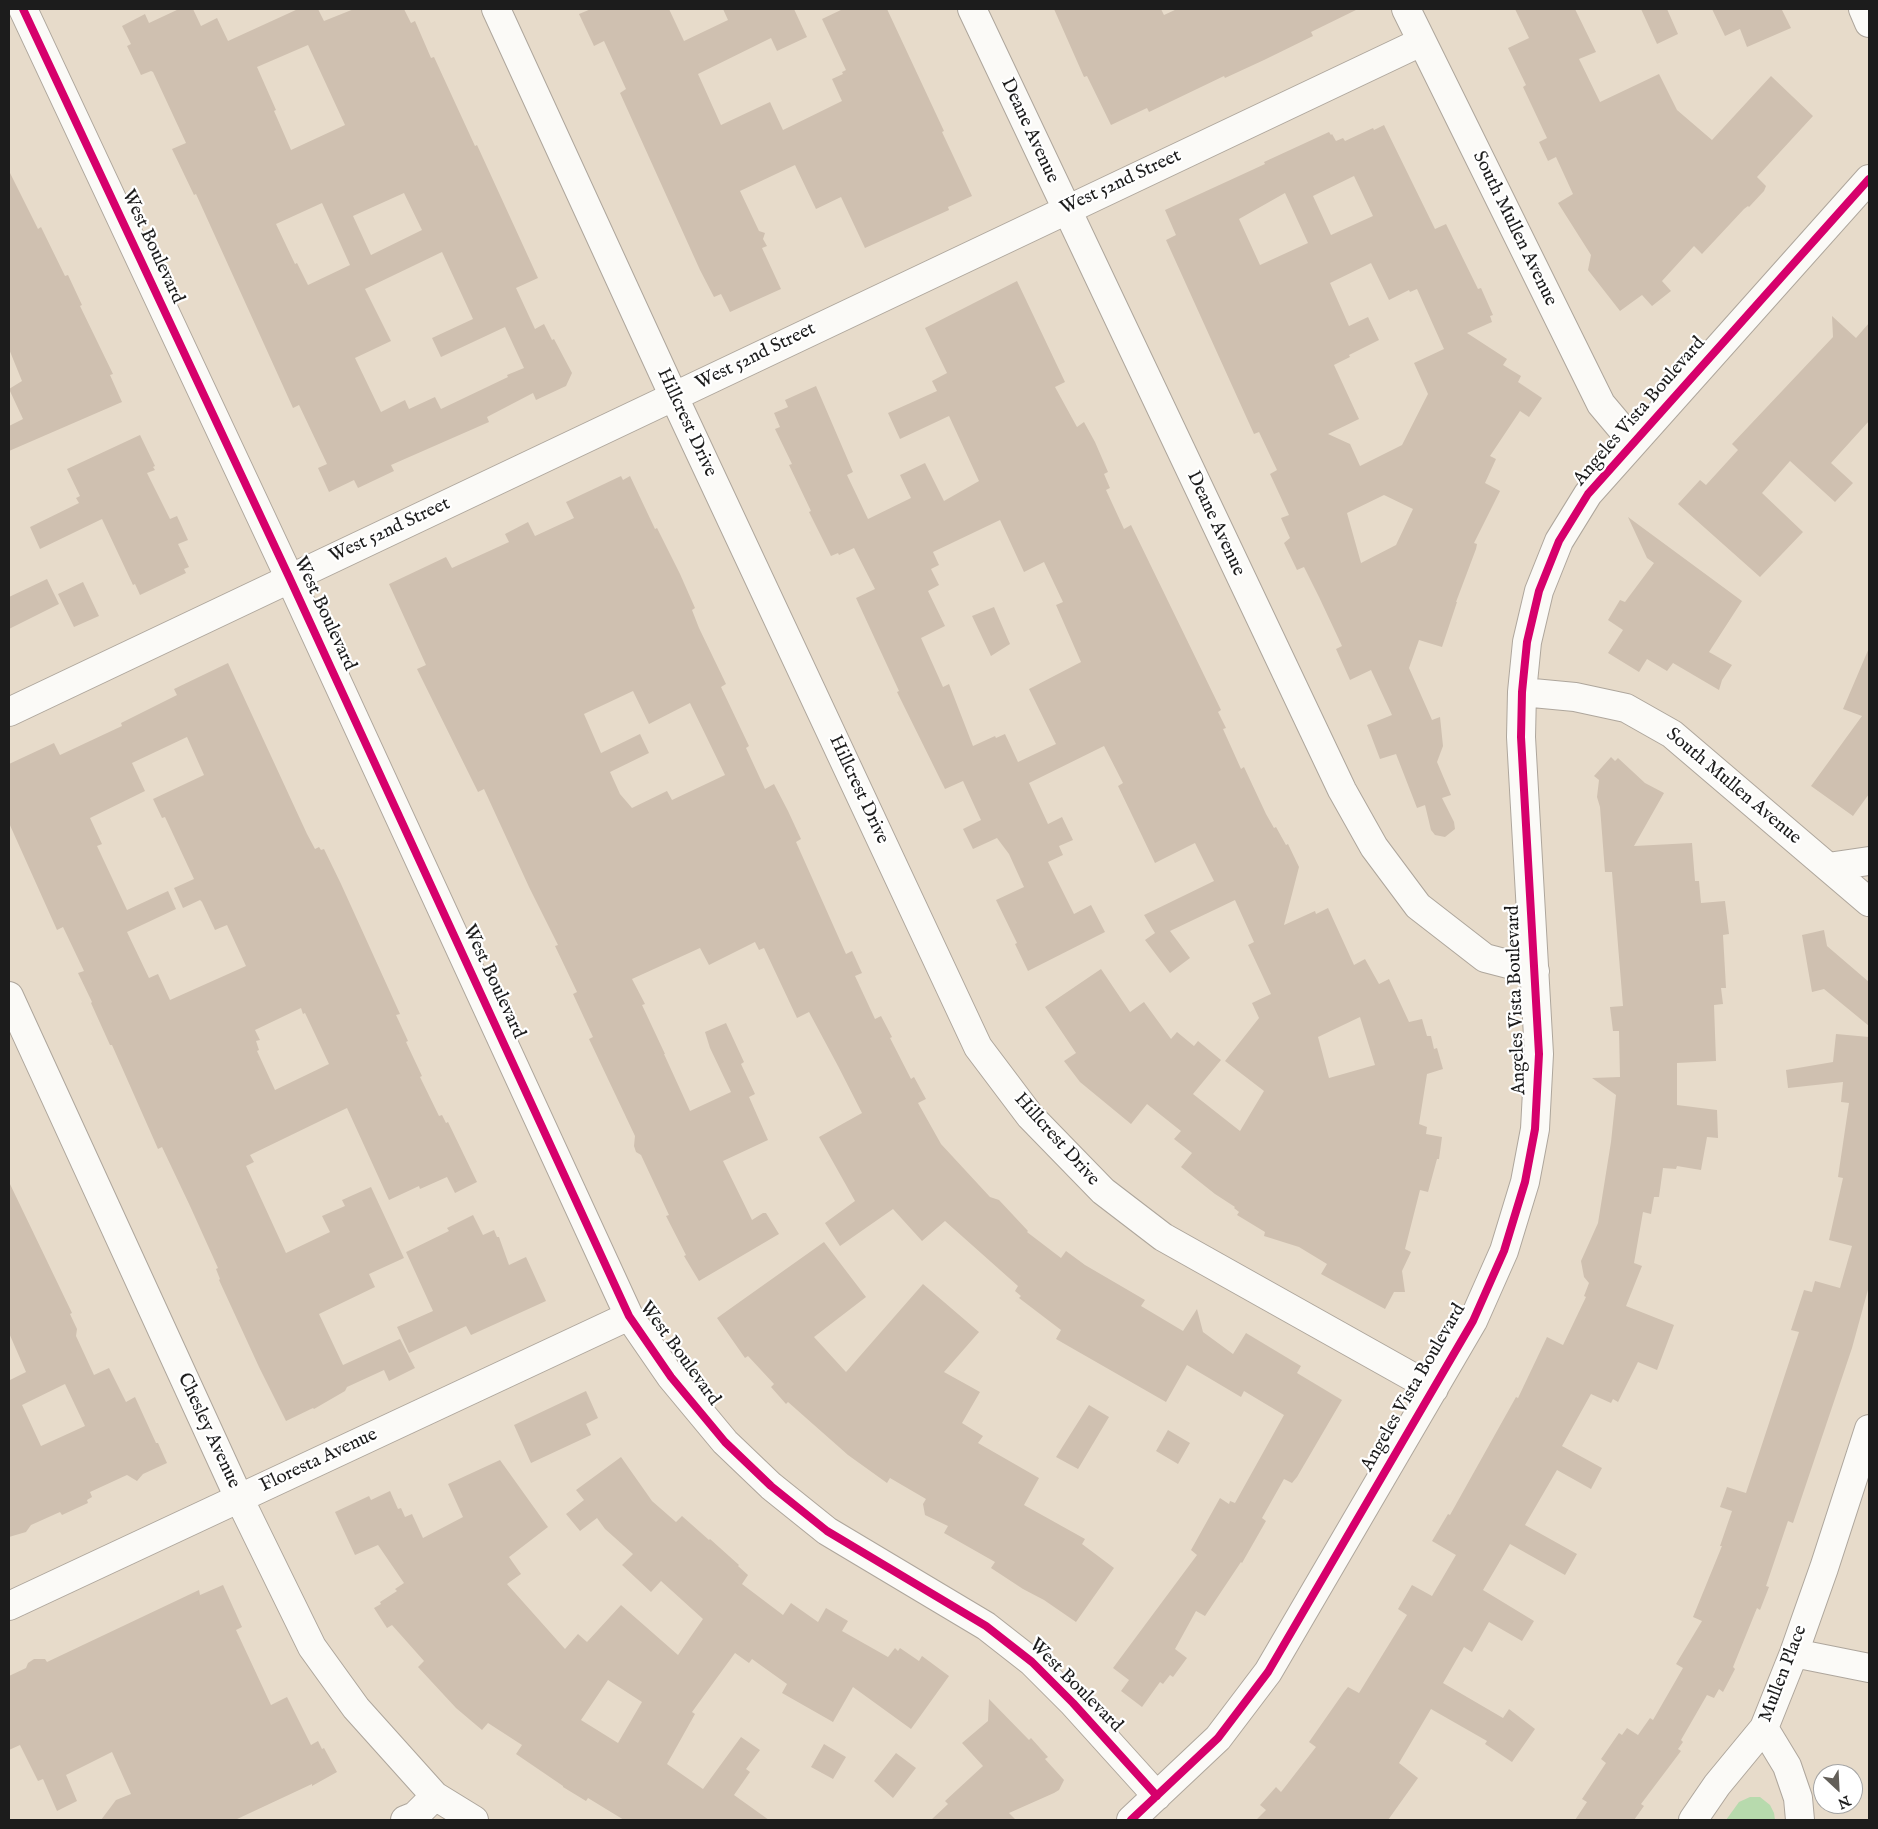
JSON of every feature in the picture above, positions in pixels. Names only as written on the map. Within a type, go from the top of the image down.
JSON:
[{"type":"street","name":"West Boulevard","points":[[23,9],[290,579],[629,1316],[671,1377],[725,1442],[771,1486],[827,1531],[986,1626],[1032,1662],[1073,1703],[1157,1796]]},
{"type":"street","name":"Hillcrest Drive","points":[[496,9],[674,397],[978,1047],[1030,1116],[1103,1191],[1163,1237],[1434,1389]]},
{"type":"street","name":"Deane Avenue","points":[[972,9],[1342,790],[1374,846],[1418,906],[1485,958],[1535,971]]},
{"type":"street","name":"South Mullen Avenue","points":[[1406,9],[1601,404],[1633,442]]},
{"type":"street","points":[[1863,9],[1869,23]]},
{"type":"street","name":"West 52nd Street","points":[[9,712],[1421,42]]},
{"type":"street","name":"Angeles Vista Boulevard","points":[[1131,1820],[1218,1738],[1268,1672],[1473,1321],[1504,1251],[1525,1182],[1535,1129],[1539,1054],[1521,737],[1522,692],[1527,642],[1539,591],[1559,541],[1588,494],[1869,179]]},
{"type":"street","name":"South Mullen Avenue","points":[[1522,692],[1576,697],[1626,708],[1672,734],[1869,902]]},
{"type":"street","points":[[1828,867],[1869,861]]},
{"type":"street","name":"Chesley Avenue","points":[[9,996],[239,1498],[312,1648],[356,1708],[435,1796],[474,1820]]},
{"type":"street","name":"Floresta Avenue","points":[[9,1606],[629,1316]]},
{"type":"street","name":"Mullen Place","points":[[1693,1820],[1717,1786],[1764,1728],[1794,1653],[1824,1568],[1869,1429]]},
{"type":"street","points":[[1794,1653],[1869,1668]]},
{"type":"street","points":[[1764,1728],[1787,1766],[1798,1798],[1800,1820]]},
{"type":"street","points":[[405,1820],[415,1816],[435,1796]]},
{"type":"green space","points":[[1750,1797],[1760,1797],[1770,1805],[1775,1820],[1726,1820],[1739,1802]]},
{"type":"building","points":[[179,9],[193,9],[201,26],[217,18],[228,41],[298,9],[318,9],[324,21],[354,9],[404,9],[411,23],[415,21],[431,58],[434,57],[538,278],[516,288],[535,329],[544,324],[572,373],[566,386],[536,400],[533,393],[487,417],[489,422],[391,465],[394,471],[358,488],[354,480],[329,492],[318,468],[327,464],[299,405],[293,408],[196,194],[194,195],[172,149],[186,143],[153,72],[141,75],[127,46],[131,44],[122,26],[145,14],[149,23]],"holes":[[[308,45],[345,125],[291,150],[257,67]],[[404,193],[422,230],[371,255],[353,216]],[[322,203],[350,265],[308,285],[297,263],[295,264],[276,224]],[[442,252],[473,319],[432,338],[441,357],[505,327],[524,368],[441,409],[435,397],[409,409],[405,400],[381,412],[355,358],[391,341],[365,289]]]},
{"type":"building","points":[[591,9],[669,9],[684,41],[728,20],[723,9],[794,9],[807,37],[777,51],[771,38],[698,74],[721,125],[770,102],[783,130],[842,101],[832,79],[843,74],[842,72],[846,70],[822,19],[843,9],[887,9],[972,196],[948,207],[949,210],[865,248],[841,197],[816,209],[795,165],[740,191],[759,231],[765,233],[763,239],[767,246],[762,248],[781,289],[730,312],[721,294],[714,297],[700,270],[620,93],[626,89],[604,41],[594,46],[579,14]]},
{"type":"building","points":[[1054,9],[1161,9],[1164,15],[1177,9],[1358,9],[1311,32],[1313,36],[1264,60],[1225,78],[1224,76],[1149,112],[1147,108],[1111,125],[1087,76],[1084,77]]},
{"type":"building","points":[[1515,9],[1575,9],[1596,52],[1579,59],[1600,102],[1659,74],[1677,110],[1712,140],[1771,76],[1813,116],[1757,177],[1766,186],[1764,191],[1749,207],[1744,209],[1702,254],[1694,246],[1662,281],[1671,291],[1652,306],[1642,295],[1620,311],[1588,270],[1591,255],[1558,203],[1573,194],[1556,157],[1548,161],[1539,142],[1547,138],[1523,87],[1526,85],[1508,48],[1529,38]]},
{"type":"building","points":[[1641,9],[1667,9],[1678,34],[1657,44]]},
{"type":"building","points":[[1712,9],[1784,9],[1782,10],[1791,28],[1747,47],[1740,29],[1725,36]]},
{"type":"building","points":[[1384,125],[1435,229],[1446,224],[1478,289],[1481,288],[1493,315],[1490,316],[1492,322],[1467,333],[1507,359],[1503,365],[1521,376],[1518,382],[1542,398],[1529,417],[1520,411],[1490,456],[1496,459],[1485,483],[1500,491],[1474,543],[1477,544],[1476,549],[1456,602],[1442,647],[1419,640],[1409,668],[1432,720],[1440,717],[1443,746],[1437,762],[1451,795],[1442,798],[1454,822],[1455,829],[1445,837],[1435,835],[1431,830],[1425,805],[1417,808],[1396,754],[1380,759],[1367,725],[1392,715],[1371,670],[1350,680],[1336,649],[1342,646],[1319,597],[1304,567],[1297,570],[1284,543],[1290,538],[1281,518],[1289,515],[1270,474],[1277,470],[1259,432],[1254,434],[1166,240],[1176,235],[1165,210],[1329,132],[1336,141],[1343,138],[1345,141],[1373,128],[1374,130]],"holes":[[[1354,176],[1373,216],[1331,235],[1313,196]],[[1285,193],[1308,243],[1260,265],[1239,219]],[[1371,263],[1389,300],[1409,290],[1410,292],[1417,289],[1444,349],[1414,363],[1428,394],[1402,445],[1360,466],[1350,444],[1328,434],[1359,419],[1334,365],[1379,340],[1368,317],[1349,326],[1330,283]],[[1384,495],[1413,509],[1396,545],[1361,563],[1347,513]]]},
{"type":"building","points":[[9,171],[38,229],[41,227],[65,276],[68,275],[82,305],[80,306],[113,374],[110,375],[122,402],[9,451],[9,426],[23,419],[9,389],[22,381],[9,349]]},
{"type":"building","points":[[1017,281],[1065,382],[1055,387],[1077,427],[1084,422],[1095,442],[1108,472],[1104,474],[1110,488],[1106,490],[1124,529],[1131,525],[1221,710],[1218,712],[1226,728],[1223,729],[1241,769],[1244,767],[1266,814],[1286,845],[1288,844],[1299,867],[1284,925],[1315,911],[1316,914],[1328,908],[1354,965],[1365,959],[1379,984],[1389,979],[1409,1022],[1422,1019],[1427,1036],[1431,1036],[1434,1049],[1437,1048],[1443,1069],[1427,1074],[1419,1124],[1427,1127],[1426,1134],[1442,1137],[1439,1159],[1437,1159],[1428,1192],[1420,1190],[1405,1249],[1411,1252],[1402,1271],[1405,1292],[1394,1292],[1385,1309],[1321,1274],[1327,1264],[1299,1247],[1264,1236],[1265,1232],[1237,1215],[1239,1212],[1235,1207],[1181,1167],[1192,1153],[1174,1139],[1181,1131],[1147,1104],[1131,1124],[1080,1082],[1064,1061],[1076,1053],[1045,1007],[1101,969],[1130,1012],[1144,1002],[1171,1039],[1177,1032],[1194,1046],[1198,1041],[1221,1060],[1193,1094],[1240,1131],[1264,1091],[1225,1061],[1259,1018],[1252,1003],[1271,994],[1248,945],[1254,942],[1235,900],[1170,931],[1190,958],[1170,973],[1145,940],[1155,933],[1144,915],[1214,881],[1195,843],[1155,863],[1118,786],[1123,783],[1104,746],[1029,783],[1048,824],[1062,817],[1073,840],[1059,846],[1063,855],[1048,862],[1074,914],[1091,905],[1105,932],[1028,971],[996,900],[1024,887],[1009,854],[997,838],[973,849],[963,829],[981,820],[963,781],[945,789],[897,692],[899,691],[856,598],[875,589],[854,548],[839,555],[838,553],[831,556],[809,512],[811,511],[789,465],[792,464],[775,429],[780,427],[774,413],[788,407],[785,400],[816,386],[853,472],[847,475],[868,519],[911,498],[900,475],[925,463],[944,501],[979,481],[949,416],[900,439],[888,413],[937,391],[932,381],[947,373],[925,328]],"holes":[[[1000,520],[1024,572],[1044,562],[1063,602],[1056,605],[1081,662],[1029,689],[1056,744],[1018,762],[1005,734],[996,738],[995,736],[973,746],[949,684],[943,687],[921,638],[945,626],[928,591],[939,585],[931,569],[939,565],[933,552]],[[1360,1017],[1375,1065],[1329,1078],[1318,1037]]]},
{"type":"building","points":[[1832,316],[1856,338],[1869,323],[1869,421],[1831,463],[1853,483],[1835,502],[1790,461],[1762,493],[1803,532],[1760,577],[1678,504],[1700,480],[1706,485],[1738,450],[1732,444],[1833,337]]},
{"type":"building","points":[[140,435],[155,466],[153,467],[155,470],[147,473],[170,519],[177,516],[188,540],[178,544],[189,567],[184,569],[186,573],[140,595],[135,584],[133,585],[102,519],[40,549],[30,527],[79,503],[76,498],[80,496],[67,469]]},
{"type":"building","points":[[621,476],[623,480],[630,476],[655,529],[657,528],[680,574],[695,608],[692,610],[699,628],[726,684],[721,687],[749,746],[746,748],[765,789],[774,784],[788,811],[801,839],[796,842],[846,954],[852,951],[862,973],[855,976],[875,1019],[881,1016],[911,1079],[914,1077],[926,1099],[918,1103],[941,1144],[990,1197],[999,1200],[1027,1232],[1061,1258],[1066,1251],[1085,1265],[1145,1300],[1141,1306],[1183,1331],[1197,1309],[1203,1332],[1233,1354],[1246,1333],[1301,1366],[1297,1373],[1342,1400],[1297,1477],[1292,1483],[1284,1479],[1262,1518],[1266,1521],[1242,1563],[1205,1616],[1196,1611],[1175,1649],[1187,1658],[1173,1677],[1170,1675],[1163,1684],[1160,1682],[1142,1707],[1121,1691],[1129,1680],[1113,1668],[1197,1555],[1191,1550],[1220,1498],[1229,1504],[1230,1501],[1235,1503],[1284,1415],[1244,1391],[1241,1397],[1187,1365],[1166,1402],[1056,1339],[1061,1330],[1019,1298],[1021,1296],[1015,1291],[1018,1286],[945,1221],[922,1241],[893,1209],[840,1246],[825,1223],[855,1201],[819,1137],[862,1113],[809,1012],[797,1018],[764,948],[759,950],[755,942],[709,965],[700,948],[632,979],[645,1004],[642,1005],[690,1111],[731,1092],[710,1048],[705,1032],[726,1023],[744,1062],[741,1064],[755,1094],[749,1097],[768,1140],[723,1161],[752,1220],[766,1213],[779,1234],[699,1281],[684,1256],[686,1255],[666,1216],[669,1215],[641,1155],[636,1152],[634,1146],[635,1136],[589,1039],[593,1037],[573,994],[577,992],[555,946],[558,945],[484,789],[478,792],[417,669],[426,665],[389,584],[446,557],[452,568],[509,542],[505,534],[528,522],[535,536],[574,518],[566,502]],"holes":[[[633,691],[649,724],[690,703],[725,775],[672,800],[667,791],[632,808],[620,794],[610,772],[649,753],[640,734],[601,753],[584,714]]]},
{"type":"building","points":[[1628,517],[1742,601],[1709,652],[1732,665],[1722,680],[1719,690],[1673,663],[1667,671],[1647,659],[1639,672],[1608,653],[1623,630],[1608,620],[1620,600],[1625,602],[1654,563],[1647,558]]},
{"type":"building","points":[[47,579],[59,604],[9,629],[9,597]]},
{"type":"building","points":[[83,582],[99,616],[74,627],[58,594]]},
{"type":"building","points":[[994,607],[1010,644],[991,656],[972,616]]},
{"type":"building","points":[[1869,648],[1869,794],[1853,816],[1811,786],[1862,716],[1843,709]]},
{"type":"building","points":[[228,663],[307,834],[315,849],[319,847],[321,850],[324,849],[341,884],[400,1014],[396,1015],[422,1076],[420,1077],[439,1116],[442,1115],[446,1123],[448,1122],[477,1182],[455,1193],[447,1177],[420,1189],[419,1186],[389,1200],[347,1108],[250,1155],[254,1162],[246,1166],[286,1253],[330,1232],[322,1216],[345,1206],[342,1200],[371,1187],[404,1258],[369,1274],[375,1287],[319,1314],[343,1365],[400,1339],[415,1368],[389,1381],[384,1370],[347,1387],[345,1391],[314,1409],[286,1421],[219,1280],[216,1269],[218,1268],[190,1206],[162,1147],[158,1149],[112,1045],[110,1045],[91,1003],[78,973],[84,971],[63,927],[57,930],[9,823],[9,764],[54,743],[60,755],[122,726],[121,723],[177,695],[174,689]],"holes":[[[187,737],[204,775],[153,799],[162,818],[165,817],[194,879],[174,888],[183,908],[200,900],[215,930],[227,925],[246,966],[170,1000],[158,974],[149,978],[127,932],[176,909],[168,891],[127,910],[97,846],[102,844],[90,818],[145,791],[132,763]],[[301,1008],[329,1064],[275,1090],[257,1051],[259,1050],[256,1041],[260,1040],[255,1030]]]},
{"type":"building","points":[[1611,757],[1615,761],[1618,758],[1645,783],[1664,793],[1634,846],[1692,843],[1695,881],[1699,881],[1701,903],[1725,901],[1729,934],[1723,935],[1726,988],[1721,988],[1723,1004],[1714,1005],[1716,1061],[1677,1063],[1677,1105],[1717,1110],[1718,1138],[1707,1137],[1701,1170],[1677,1166],[1676,1169],[1663,1168],[1659,1197],[1654,1197],[1651,1214],[1643,1212],[1634,1263],[1642,1266],[1626,1306],[1674,1325],[1657,1370],[1638,1362],[1618,1402],[1613,1399],[1611,1403],[1591,1394],[1562,1446],[1602,1468],[1591,1489],[1557,1470],[1525,1525],[1577,1554],[1565,1575],[1510,1544],[1483,1590],[1534,1621],[1522,1641],[1489,1622],[1472,1652],[1464,1647],[1443,1683],[1503,1718],[1509,1709],[1535,1729],[1512,1762],[1485,1744],[1487,1741],[1431,1709],[1399,1763],[1418,1778],[1388,1820],[1256,1820],[1266,1810],[1260,1805],[1276,1787],[1281,1792],[1316,1747],[1309,1742],[1348,1687],[1359,1693],[1407,1615],[1398,1609],[1412,1585],[1432,1596],[1456,1555],[1432,1541],[1448,1514],[1450,1515],[1516,1397],[1518,1398],[1547,1337],[1563,1345],[1586,1297],[1584,1296],[1589,1283],[1584,1277],[1581,1261],[1598,1223],[1611,1142],[1616,1095],[1592,1078],[1620,1077],[1619,1031],[1613,1031],[1610,1007],[1623,1006],[1612,872],[1605,872],[1600,807],[1597,797],[1599,780],[1594,776]]},
{"type":"building","points":[[1824,930],[1827,946],[1869,982],[1869,1026],[1824,989],[1812,992],[1802,935]]},
{"type":"building","points":[[1836,1034],[1869,1037],[1869,1286],[1852,1348],[1793,1523],[1788,1521],[1766,1586],[1769,1587],[1760,1610],[1757,1608],[1733,1667],[1735,1669],[1723,1692],[1719,1689],[1714,1698],[1707,1695],[1681,1740],[1683,1742],[1678,1749],[1681,1751],[1641,1804],[1644,1806],[1634,1820],[1575,1820],[1587,1802],[1582,1799],[1606,1763],[1601,1759],[1619,1733],[1622,1735],[1627,1728],[1638,1735],[1650,1718],[1653,1720],[1683,1668],[1676,1664],[1702,1621],[1693,1617],[1722,1546],[1720,1546],[1732,1511],[1720,1507],[1727,1487],[1746,1493],[1799,1332],[1791,1330],[1804,1290],[1812,1292],[1815,1281],[1840,1288],[1852,1246],[1829,1240],[1843,1178],[1838,1177],[1849,1103],[1841,1102],[1843,1082],[1788,1088],[1786,1070],[1833,1062]]},
{"type":"building","points":[[9,1182],[72,1313],[70,1314],[77,1329],[76,1336],[94,1375],[109,1368],[126,1402],[135,1397],[167,1463],[143,1474],[137,1481],[127,1475],[90,1492],[92,1497],[87,1500],[88,1503],[62,1515],[60,1512],[31,1525],[26,1532],[9,1537],[9,1377],[10,1380],[26,1372],[9,1333]],"holes":[[[65,1384],[85,1426],[41,1446],[22,1405]]]},
{"type":"building","points":[[473,1215],[483,1235],[494,1230],[497,1237],[499,1237],[509,1265],[526,1257],[546,1301],[471,1335],[466,1326],[409,1353],[397,1327],[433,1311],[406,1252],[449,1231],[447,1228]]},
{"type":"building","points":[[824,1242],[866,1297],[814,1337],[846,1372],[923,1284],[979,1332],[944,1372],[980,1392],[962,1423],[983,1436],[978,1443],[1039,1478],[1024,1505],[1085,1539],[1082,1544],[1114,1568],[1076,1622],[991,1568],[995,1562],[944,1533],[948,1526],[925,1515],[923,1504],[926,1499],[890,1478],[887,1483],[848,1455],[788,1402],[786,1404],[771,1387],[774,1384],[748,1356],[745,1358],[717,1318]]},
{"type":"building","points":[[586,1391],[598,1418],[586,1424],[591,1435],[531,1463],[514,1425]]},
{"type":"building","points":[[1089,1405],[1109,1417],[1078,1469],[1056,1457]]},
{"type":"building","points":[[1168,1430],[1190,1443],[1178,1464],[1156,1451]]},
{"type":"building","points":[[621,1457],[652,1501],[676,1522],[682,1516],[710,1539],[748,1575],[742,1584],[783,1615],[791,1603],[818,1622],[826,1608],[848,1621],[842,1631],[888,1657],[895,1648],[898,1651],[900,1648],[919,1661],[922,1656],[949,1676],[911,1729],[853,1687],[833,1722],[782,1693],[787,1684],[752,1659],[749,1663],[735,1653],[692,1712],[695,1714],[667,1764],[703,1789],[741,1737],[760,1750],[746,1769],[750,1772],[734,1795],[769,1820],[624,1820],[588,1798],[586,1801],[563,1787],[516,1754],[522,1745],[488,1723],[482,1730],[456,1708],[418,1667],[424,1661],[392,1625],[387,1628],[374,1608],[397,1591],[395,1589],[404,1583],[378,1545],[355,1555],[335,1512],[369,1496],[371,1500],[390,1491],[398,1509],[401,1508],[405,1517],[412,1514],[423,1538],[463,1517],[448,1484],[500,1460],[548,1527],[509,1557],[521,1574],[507,1584],[565,1649],[578,1634],[587,1642],[621,1605],[678,1655],[703,1619],[661,1581],[651,1592],[622,1565],[633,1554],[605,1529],[597,1518],[580,1531],[566,1514],[584,1500],[576,1490]],"holes":[[[608,1680],[642,1702],[618,1743],[581,1720]]]},
{"type":"building","points":[[223,1585],[242,1627],[236,1630],[271,1705],[287,1697],[311,1745],[318,1741],[337,1772],[312,1786],[312,1784],[235,1820],[101,1820],[116,1800],[131,1794],[112,1752],[66,1775],[77,1801],[57,1811],[43,1779],[38,1781],[20,1745],[9,1750],[9,1676],[26,1668],[28,1663],[34,1659],[45,1659],[47,1662],[199,1590],[200,1595]]},
{"type":"building","points":[[989,1699],[1029,1740],[1031,1738],[1048,1757],[1045,1759],[1064,1780],[1059,1790],[1054,1793],[1009,1813],[1016,1820],[931,1820],[948,1804],[945,1801],[983,1766],[962,1743],[988,1721]]},
{"type":"building","points":[[824,1744],[846,1757],[833,1779],[811,1767]]},
{"type":"building","points":[[896,1753],[916,1768],[893,1798],[874,1781]]},
{"type":"cycle path","points":[[23,9],[290,579],[629,1316],[671,1377],[725,1442],[771,1486],[827,1531],[986,1626],[1032,1662],[1073,1703],[1157,1796]]},
{"type":"cycle path","points":[[1131,1820],[1218,1738],[1268,1672],[1473,1321],[1504,1251],[1525,1182],[1535,1129],[1539,1054],[1521,737],[1522,692],[1527,642],[1539,591],[1559,541],[1588,494],[1869,179]]}]
